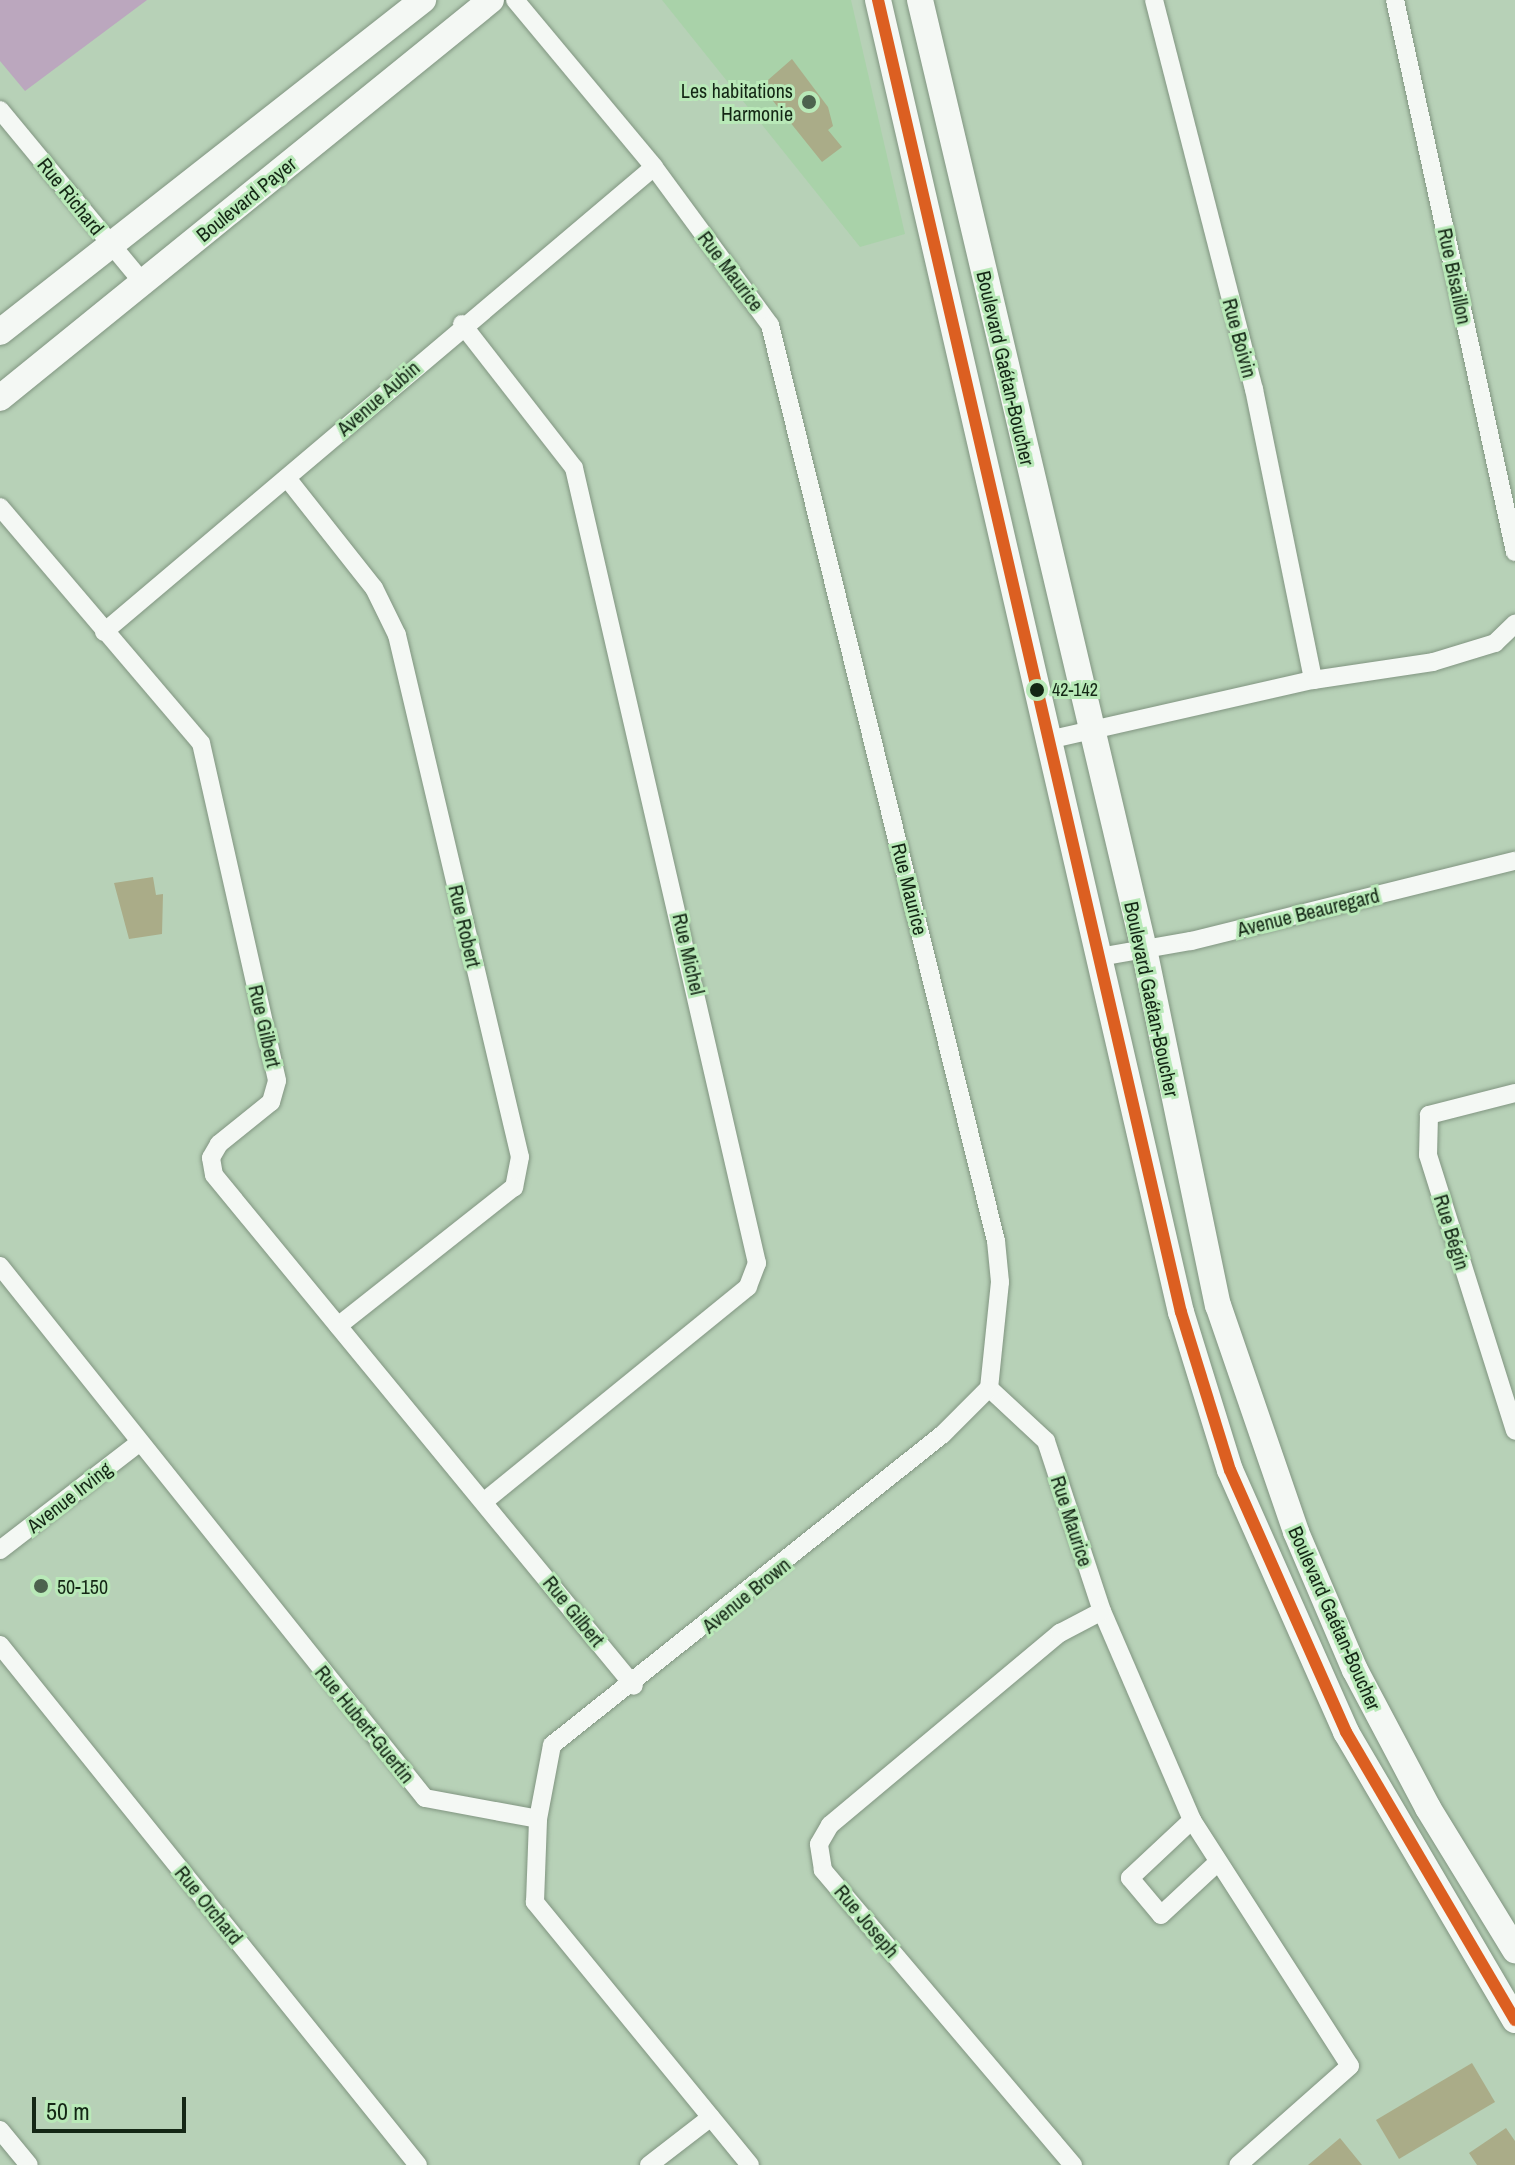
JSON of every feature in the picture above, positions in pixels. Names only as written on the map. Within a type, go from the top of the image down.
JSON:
[{"type":"main road","points":[[0,332],[109,242],[423,0]]},
{"type":"main road","name":"Boulevard Payer","points":[[0,398],[491,0]]},
{"type":"main road","name":"Boulevard Gaétan-Boucher","points":[[878,0],[1181,1312],[1230,1470],[1346,1732],[1515,2020]]},
{"type":"main road","name":"Boulevard Gaétan-Boucher","points":[[920,0],[1090,731],[1144,949],[1218,1305],[1296,1532],[1370,1702],[1515,1950]]},
{"type":"main road","points":[[921,186],[961,176]]},
{"type":"street","name":"Rue Maurice","points":[[515,0],[654,167],[770,325],[996,1241],[1000,1282],[989,1388],[1046,1441],[1102,1611],[1192,1820],[1350,2066],[1238,2165]]},
{"type":"street","name":"Rue Boivin","points":[[1154,0],[1254,389],[1313,680]]},
{"type":"street","name":"Rue Bisaillon","points":[[1395,0],[1515,552]]},
{"type":"street","name":"Rue Richard","points":[[0,110],[143,283]]},
{"type":"street","name":"Avenue Aubin","points":[[104,632],[287,478],[462,324],[654,167]]},
{"type":"street","name":"Rue Michel","points":[[462,324],[574,468],[757,1263],[748,1287],[485,1501]]},
{"type":"street","name":"Rue Robert","points":[[287,478],[374,588],[397,635],[520,1157],[514,1187],[338,1326]]},
{"type":"street","name":"Rue Gilbert","points":[[0,507],[201,743],[277,1081],[271,1102],[219,1144],[211,1158],[214,1175],[634,1686]]},
{"type":"street","points":[[1048,740],[1313,680],[1433,662],[1495,643],[1515,624]]},
{"type":"street","name":"Avenue Beauregard","points":[[1099,957],[1515,861]]},
{"type":"street","name":"Rue Bégin","points":[[1515,1093],[1429,1115],[1428,1155],[1515,1431]]},
{"type":"street","name":"Rue Hubert-Guertin","points":[[0,1266],[425,1798],[538,1819]]},
{"type":"street","name":"Avenue Brown","points":[[538,1819],[552,1745],[634,1686],[942,1435],[989,1388]]},
{"type":"street","name":"Avenue Irving","points":[[0,1550],[139,1443]]},
{"type":"street","name":"Rue Joseph","points":[[1073,2165],[823,1870],[819,1844],[830,1825],[1048,1643],[1102,1611]]},
{"type":"street","name":"Rue Orchard","points":[[0,1645],[418,2165]]},
{"type":"street","points":[[538,1819],[535,1902],[750,2165]]},
{"type":"street","points":[[1192,1820],[1130,1878],[1161,1915],[1218,1862]]},
{"type":"street","points":[[649,2165],[711,2117]]},
{"type":"street","points":[[0,2130],[29,2165]]},
{"type":"shaded area","points":[[0,0],[147,0],[25,91],[0,61]]},
{"type":"shaded area","points":[[662,0],[851,0],[905,234],[860,247]]},
{"type":"building","points":[[792,59],[828,107],[833,126],[828,130],[842,147],[822,162],[761,86]]},
{"type":"building","points":[[153,877],[156,895],[163,894],[162,934],[129,939],[114,883]]},
{"type":"building","points":[[1472,2063],[1495,2102],[1399,2159],[1376,2120]]},
{"type":"building","points":[[1506,2128],[1515,2141],[1515,2165],[1477,2165],[1469,2153]]},
{"type":"building","points":[[1340,2138],[1362,2165],[1308,2165]]},
{"type":"transit line","points":[[878,0],[1181,1312],[1230,1470],[1346,1732],[1515,2020]]},
{"type":"place","name":"Les habitations Harmonie","points":[[809,102]]},
{"type":"place","name":"42-142","points":[[1037,690]]},
{"type":"place","name":"50-150","points":[[41,1586]]}]
